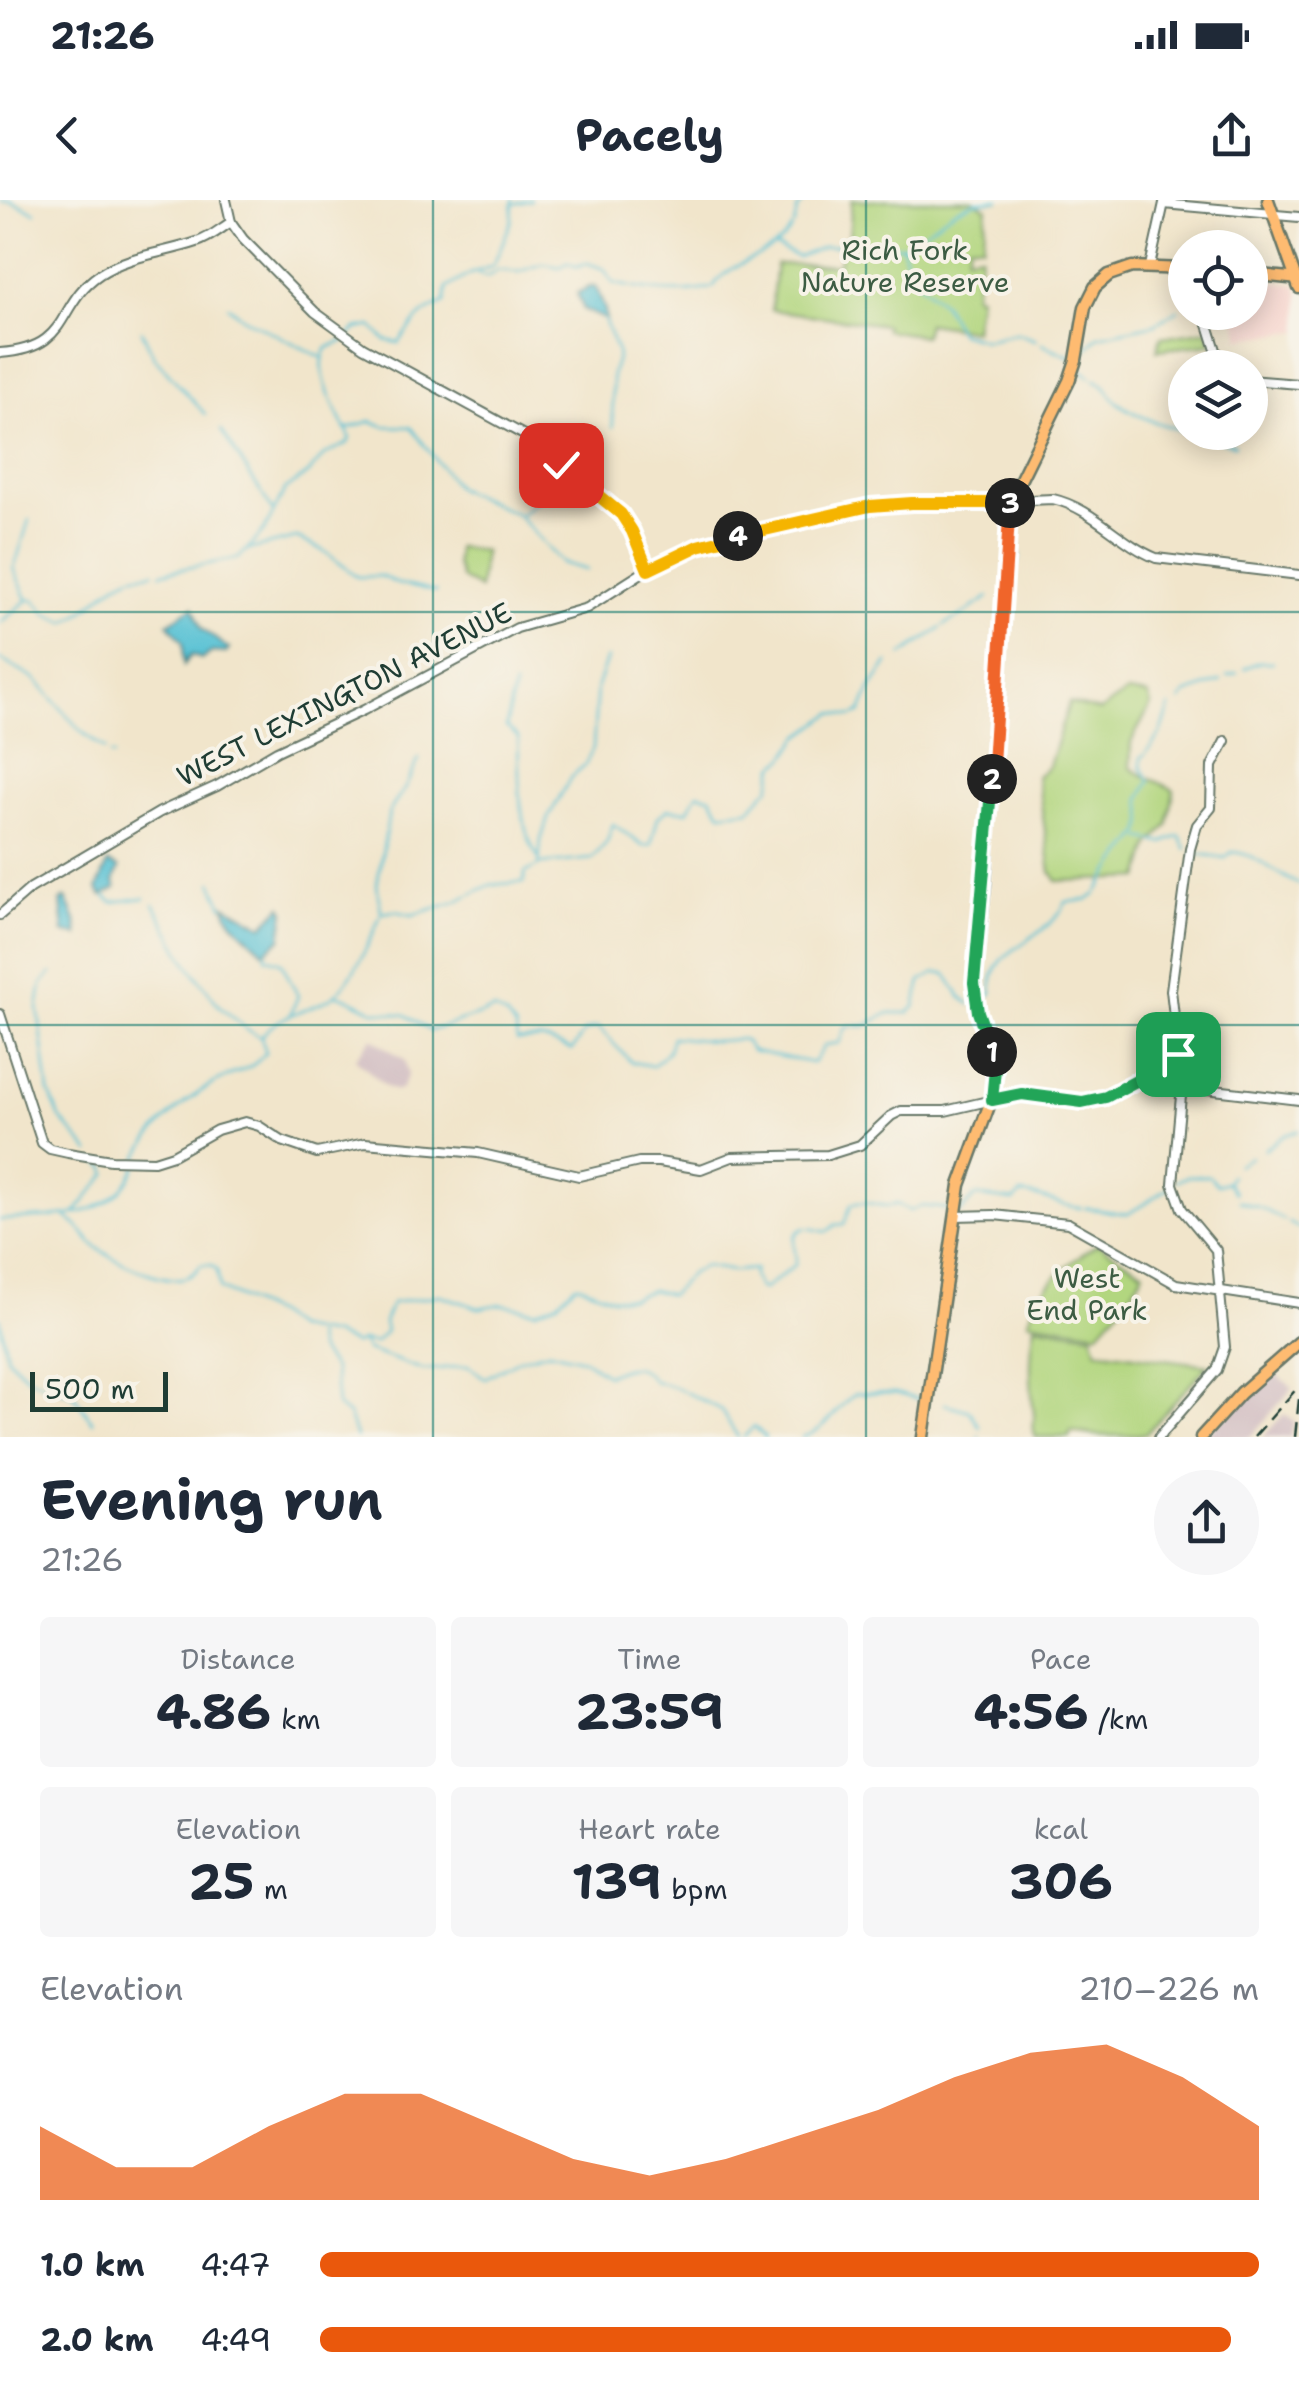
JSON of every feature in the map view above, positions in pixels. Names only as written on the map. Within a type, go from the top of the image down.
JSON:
[{"type":"main road","points":[[1268,276],[1297,278],[1270,200]]},
{"type":"main road","points":[[923,1437],[955,1216],[965,1168],[992,1100],[993,1056],[978,1012],[974,983],[985,884],[1010,501],[1069,381],[1088,298],[1109,275],[1126,268],[1168,268]]},
{"type":"main road","points":[[1201,1437],[1241,1393],[1299,1342]]},
{"type":"street","points":[[226,200],[231,222],[267,264],[336,330],[518,430],[613,506],[632,531],[648,570]]},
{"type":"street","points":[[1150,266],[1164,202],[1299,217]]},
{"type":"street","points":[[0,353],[26,350],[49,338],[86,287],[106,271],[201,241],[231,222]]},
{"type":"street","points":[[1268,381],[1299,384]]},
{"type":"street","name":"WEST LEXINGTON AVENUE","points":[[0,915],[31,888],[160,812],[218,786],[276,751],[364,710],[516,628],[587,608],[648,570],[700,545],[828,514],[897,504],[1042,498],[1065,502],[1156,558],[1299,575]]},
{"type":"street","points":[[1159,1437],[1222,1362],[1225,1340],[1216,1250],[1182,1209],[1174,1190],[1182,1085],[1171,1015],[1173,972],[1192,839],[1197,825],[1211,808],[1212,766],[1225,741]]},
{"type":"street","points":[[0,1014],[38,1135],[46,1146],[111,1160],[154,1162],[217,1130],[245,1122],[290,1145],[318,1153],[364,1143],[480,1153],[579,1176],[652,1161],[707,1169],[732,1156],[843,1152],[860,1145],[898,1112],[951,1110],[1022,1094],[1082,1102],[1106,1097],[1138,1080],[1299,1100]]},
{"type":"street","points":[[955,1216],[1068,1224],[1176,1284],[1299,1303]]},
{"type":"shaded area","points":[[1268,281],[1296,285],[1299,331],[1240,338],[1239,330],[1268,330]]},
{"type":"shaded area","points":[[372,1038],[405,1060],[408,1074],[401,1089],[388,1088],[355,1059]]},
{"type":"shaded area","points":[[1272,1370],[1293,1388],[1250,1437],[1203,1437]]},
{"type":"shaded area","points":[[1284,1414],[1294,1422],[1290,1437],[1263,1437]]},
{"type":"green space","name":"Rich Fork Nature Reserve","points":[[852,200],[973,200],[987,208],[983,245],[970,244],[967,256],[981,254],[974,295],[979,296],[974,330],[927,323],[924,336],[885,330],[885,325],[771,310],[776,264],[838,265],[845,239],[849,238]]},
{"type":"green space","points":[[1208,330],[1212,344],[1157,350],[1161,337]]},
{"type":"green space","points":[[457,547],[484,551],[479,589],[461,578],[456,564]]},
{"type":"green space","points":[[1127,692],[1148,695],[1151,705],[1131,742],[1130,767],[1174,790],[1168,825],[1150,845],[1140,878],[1057,881],[1051,872],[1037,776],[1049,766],[1069,703],[1100,711]]},
{"type":"green space","name":"West End Park","points":[[1097,1244],[1144,1272],[1126,1301],[1098,1332],[1028,1321],[1039,1297],[1056,1277]]},
{"type":"green space","points":[[1035,1325],[1092,1334],[1097,1350],[1208,1365],[1146,1433],[1108,1436],[1071,1431],[1069,1437],[1036,1437],[1031,1370]]},
{"type":"water","points":[[596,287],[606,320],[584,310],[577,293]]},
{"type":"water","points":[[193,607],[202,629],[229,649],[226,653],[212,652],[202,659],[191,655],[184,665],[183,642],[168,623]]},
{"type":"water","points":[[108,863],[119,868],[114,881],[116,888],[102,896],[97,889]]},
{"type":"water","points":[[66,898],[78,935],[64,933],[61,901]]},
{"type":"water","points":[[225,905],[263,926],[282,906],[285,911],[281,939],[264,952],[235,924]]},
{"type":"waterway","points":[[350,335],[356,329],[372,326],[385,340],[399,343],[424,314],[445,303],[447,288],[493,266],[512,220],[513,200]]},
{"type":"waterway","points":[[514,204],[531,200]]},
{"type":"waterway","points":[[794,225],[797,210],[806,200]]},
{"type":"waterway","points":[[776,247],[798,257],[823,247],[905,245],[955,210],[975,202],[999,200]]},
{"type":"waterway","points":[[0,201],[11,201],[35,212]]},
{"type":"waterway","points":[[713,287],[730,270],[773,247],[792,228]]},
{"type":"waterway","points":[[902,246],[910,275],[943,304],[960,333],[985,340],[1017,333],[1036,340]]},
{"type":"waterway","points":[[478,274],[487,277],[498,270],[518,272],[543,264],[560,267],[568,263],[578,267],[587,263],[604,269],[613,283],[624,286],[674,292],[710,288]]},
{"type":"waterway","points":[[228,306],[243,318],[321,357]]},
{"type":"waterway","points":[[1082,353],[1099,336],[1155,324],[1168,316]]},
{"type":"waterway","points":[[604,319],[618,355],[612,374],[613,427]]},
{"type":"waterway","points":[[142,331],[154,357],[205,414]]},
{"type":"waterway","points":[[161,573],[239,558],[264,531],[285,490],[310,472],[324,455],[348,443],[350,437],[329,393],[323,369],[327,348],[346,340]]},
{"type":"waterway","points":[[1042,344],[1071,357]]},
{"type":"waterway","points":[[1079,369],[1091,377]]},
{"type":"waterway","points":[[1095,380],[1117,402],[1168,426]]},
{"type":"waterway","points":[[347,429],[371,421],[384,426],[411,427],[457,488],[517,514],[562,563],[587,570]]},
{"type":"waterway","points":[[221,430],[273,511]]},
{"type":"waterway","points":[[520,515],[539,499],[551,497]]},
{"type":"waterway","points":[[27,599],[14,569],[29,520]]},
{"type":"waterway","points":[[247,550],[297,538],[324,551],[358,577],[381,576],[436,592]]},
{"type":"waterway","points":[[1009,581],[1020,555]]},
{"type":"waterway","points":[[27,600],[35,600],[46,613],[66,622],[120,581],[154,572]]},
{"type":"waterway","points":[[971,609],[989,597]]},
{"type":"waterway","points":[[0,623],[26,601]]},
{"type":"waterway","points":[[958,618],[969,611]]},
{"type":"waterway","points":[[944,625],[955,619]]},
{"type":"waterway","points":[[902,655],[941,628]]},
{"type":"waterway","points":[[539,863],[548,818],[593,748],[597,686],[607,658]]},
{"type":"waterway","points":[[0,659],[36,680],[81,731],[105,750]]},
{"type":"waterway","points":[[1245,668],[1273,662]]},
{"type":"waterway","points":[[382,913],[412,915],[453,903],[490,885],[524,882],[525,873],[541,864],[592,859],[607,842],[613,824],[643,846],[651,845],[658,817],[668,809],[687,811],[698,793],[711,797],[721,813],[749,810],[770,787],[775,766],[799,737],[833,713],[852,716],[861,712],[888,663]]},
{"type":"waterway","points":[[1228,676],[1237,673]]},
{"type":"waterway","points":[[1180,701],[1185,694],[1221,681]]},
{"type":"waterway","points":[[514,686],[506,727],[518,737],[522,814],[539,859]]},
{"type":"waterway","points":[[1147,752],[1161,733],[1170,707]]},
{"type":"waterway","points":[[1098,891],[1141,831],[1144,817],[1140,799],[1150,781],[1141,767],[1141,757],[1145,755]]},
{"type":"waterway","points":[[381,911],[377,885],[389,812],[419,759]]},
{"type":"waterway","points":[[1141,838],[1162,843],[1180,836],[1186,849]]},
{"type":"waterway","points":[[1193,853],[1225,858],[1232,852],[1241,853],[1299,884]]},
{"type":"waterway","points":[[212,882],[223,906]]},
{"type":"waterway","points":[[980,1002],[992,993],[993,977],[1009,954],[1047,926],[1066,902],[1088,900],[1096,894]]},
{"type":"waterway","points":[[105,896],[112,902],[145,898]]},
{"type":"waterway","points":[[154,904],[185,960],[219,1006],[244,1027]]},
{"type":"waterway","points":[[261,1037],[284,1018],[337,993],[360,961],[381,914]]},
{"type":"waterway","points":[[266,952],[266,957],[281,962],[298,996],[291,1013]]},
{"type":"waterway","points":[[52,973],[42,984],[38,1008],[49,1092],[60,1118],[90,1152]]},
{"type":"waterway","points":[[856,1026],[865,1026],[889,1013],[908,1013],[915,1007],[921,981],[936,973],[946,974],[970,1004]]},
{"type":"waterway","points":[[335,995],[374,1011],[406,1015],[430,1031],[494,1010],[516,1028],[517,1041],[542,1039],[572,1050],[585,1031],[598,1027],[631,1062],[653,1066],[668,1051],[672,1037],[743,1039],[752,1051],[813,1063],[825,1045],[839,1043],[845,1028],[852,1026]]},
{"type":"waterway","points":[[246,1029],[260,1037]]},
{"type":"waterway","points":[[138,1159],[176,1110],[262,1057],[266,1052],[261,1038]]},
{"type":"waterway","points":[[1265,1149],[1298,1131]]},
{"type":"waterway","points":[[1237,1165],[1251,1157]]},
{"type":"waterway","points":[[75,1213],[107,1174],[99,1162]]},
{"type":"waterway","points":[[0,1220],[61,1216],[98,1206],[127,1183],[137,1163]]},
{"type":"waterway","points":[[1211,1178],[1217,1185],[1227,1182],[1231,1175]]},
{"type":"waterway","points":[[1177,1181],[1189,1176],[1209,1176]]},
{"type":"waterway","points":[[1227,1182],[1235,1193]]},
{"type":"waterway","points":[[1085,1208],[1128,1214],[1170,1187]]},
{"type":"waterway","points":[[960,1212],[976,1196],[1014,1201],[1021,1194],[1081,1208]]},
{"type":"waterway","points":[[1239,1201],[1258,1207]]},
{"type":"waterway","points":[[853,1204],[897,1204],[910,1211],[920,1206],[950,1209]]},
{"type":"waterway","points":[[809,1228],[827,1232],[844,1224],[851,1205]]},
{"type":"waterway","points":[[1261,1208],[1284,1220]]},
{"type":"waterway","points":[[65,1216],[93,1244],[124,1264],[167,1278],[190,1275],[201,1265],[211,1265],[217,1270],[220,1289],[273,1313],[295,1328],[333,1335],[355,1344],[375,1343],[386,1331],[384,1322],[392,1303],[440,1295],[479,1308],[502,1304],[536,1311],[558,1302],[576,1284],[613,1298],[631,1298],[652,1290],[670,1295],[704,1266],[733,1271],[755,1269],[753,1276],[759,1288],[764,1289],[796,1264],[795,1238],[805,1228]]},
{"type":"waterway","points":[[1289,1223],[1299,1228]]},
{"type":"waterway","points":[[0,1318],[7,1357],[29,1378],[74,1395],[93,1422]]},
{"type":"waterway","points":[[315,1335],[318,1349],[334,1370],[337,1406],[349,1416],[356,1437]]},
{"type":"waterway","points":[[362,1342],[367,1350],[424,1370],[468,1366],[485,1378],[520,1359],[549,1351],[583,1359],[607,1375],[628,1367],[638,1368],[654,1381],[720,1409],[738,1437]]},
{"type":"waterway","points":[[802,1437],[818,1430],[855,1394],[895,1393],[922,1400]]},
{"type":"waterway","points":[[945,1404],[970,1411],[980,1427]]},
{"type":"waterway","points":[[744,1437],[754,1426],[765,1437]]},
{"type":"railway","points":[[1254,1437],[1299,1386]]},
{"type":"railway","points":[[1295,1437],[1299,1399]]},
{"type":"route","points":[[561,465],[621,514],[648,570],[700,545],[828,514],[897,504],[1010,501],[985,884],[974,983],[995,1069],[992,1100],[1022,1094],[1082,1102],[1106,1097],[1138,1080],[1182,1085],[1178,1054]]}]
